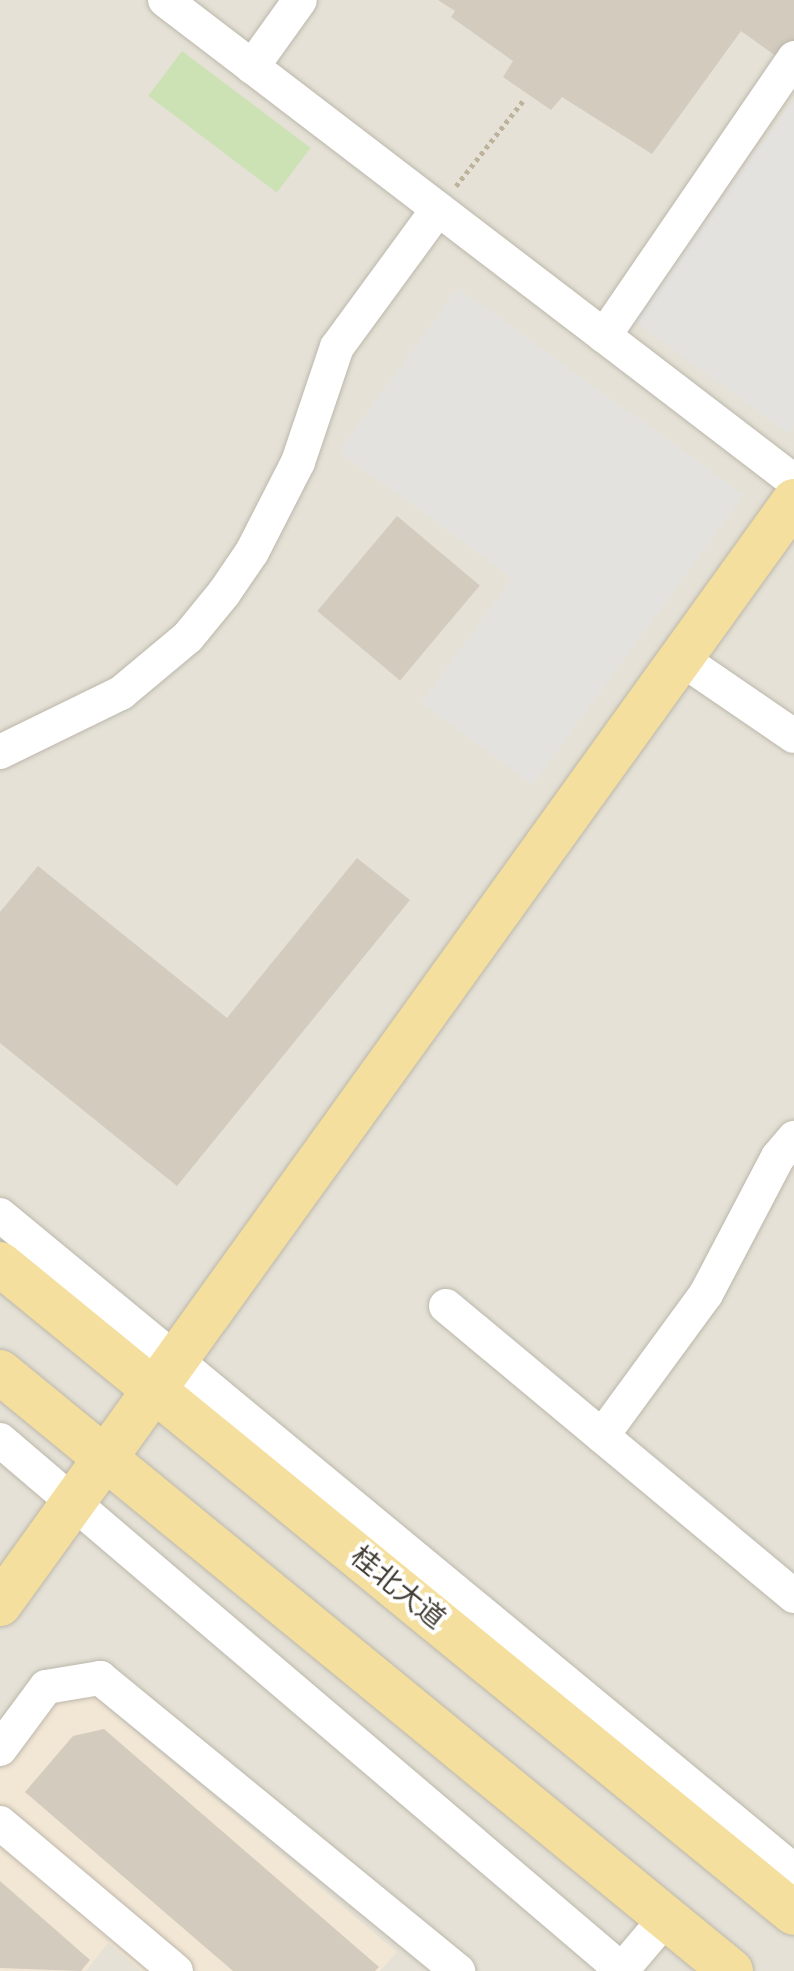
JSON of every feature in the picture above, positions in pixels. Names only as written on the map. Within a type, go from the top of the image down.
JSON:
[{"type":"main road","points":[[0,1604],[164,1372],[794,501]]},
{"type":"main road","name":"桂北大道","points":[[0,1264],[164,1372],[794,1913]]},
{"type":"main road","points":[[0,1372],[731,1971]]},
{"type":"street","points":[[165,0],[794,481]]},
{"type":"street","points":[[252,67],[300,0]]},
{"type":"street","points":[[604,336],[790,63]]},
{"type":"street","points":[[0,752],[121,693],[188,637],[224,593],[252,552],[298,462],[337,347],[438,209]]},
{"type":"street","points":[[680,658],[794,736]]},
{"type":"street","points":[[602,1436],[706,1294],[778,1157],[794,1138]]},
{"type":"street","points":[[0,1215],[164,1372],[794,1871]]},
{"type":"street","points":[[446,1306],[794,1596]]},
{"type":"street","points":[[0,1440],[73,1499],[622,1971],[666,1918]]},
{"type":"street","points":[[0,1749],[46,1687],[100,1678],[458,1971]]},
{"type":"street","points":[[0,1823],[176,1971]]},
{"type":"path","points":[[438,209],[523,101]]},
{"type":"shaded area","points":[[0,0],[794,0],[794,1971],[0,1971]]},
{"type":"shaded area","points":[[794,98],[794,424],[788,434],[635,321]]},
{"type":"shaded area","points":[[458,288],[744,495],[533,784],[421,703],[512,578],[339,451]]},
{"type":"shaded area","points":[[55,1695],[93,1696],[397,1952],[380,1971],[141,1971],[108,1943],[86,1971],[0,1971],[0,1769]]},
{"type":"green space","points":[[182,51],[311,148],[277,193],[148,96]]},
{"type":"building","points":[[438,0],[794,0],[794,69],[741,31],[652,154],[562,97],[551,110],[503,77],[513,61],[451,17],[455,11]]},
{"type":"building","points":[[397,516],[480,585],[400,680],[317,611]]},
{"type":"building","points":[[357,858],[410,900],[177,1186],[0,1043],[0,912],[38,866],[227,1018]]},
{"type":"building","points":[[104,1729],[379,1967],[375,1971],[233,1971],[25,1792],[73,1736]]},
{"type":"building","points":[[0,1881],[90,1960],[81,1971],[0,1968]]}]
